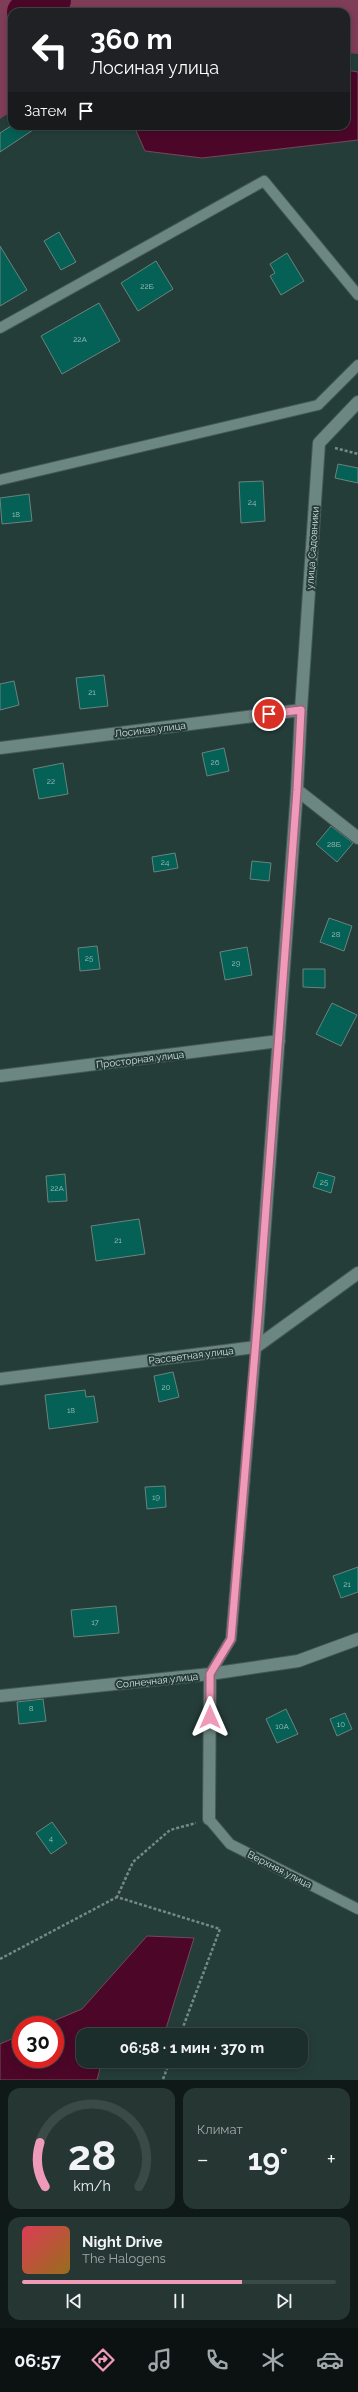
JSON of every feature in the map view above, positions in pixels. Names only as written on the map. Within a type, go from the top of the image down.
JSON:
[{"type":"street","points":[[319,443],[358,402]]},
{"type":"street","name":"улица Садовники","points":[[256,1346],[297,790],[319,443]]},
{"type":"street","name":"Лосиная улица","points":[[0,748],[301,710]]},
{"type":"street","points":[[297,790],[358,838]]},
{"type":"street","name":"Просторная улица","points":[[0,1076],[279,1041]]},
{"type":"street","name":"Рассветная улица","points":[[0,1379],[256,1346],[358,1272]]},
{"type":"street","name":"Солнечная улица","points":[[0,1696],[210,1674],[298,1661],[358,1639]]},
{"type":"street","points":[[210,1674],[210,1819]]},
{"type":"lane","points":[[0,328],[264,181],[358,296]]},
{"type":"lane","points":[[0,480],[318,405],[358,365]]},
{"type":"lane","points":[[210,1674],[231,1639],[256,1346]]},
{"type":"lane","name":"Верхняя улица","points":[[210,1819],[230,1844],[358,1909]]},
{"type":"path","points":[[319,443],[358,454]]},
{"type":"path","points":[[0,1959],[117,1898],[133,1862],[170,1830],[210,1819]]},
{"type":"path","points":[[117,1898],[220,1929],[183,2028]]},
{"type":"path","points":[[163,2078],[167,2068]]},
{"type":"shaded area","points":[[0,0],[358,0],[358,54],[350,53],[350,8],[8,8],[8,114],[0,119]]},
{"type":"shaded area","points":[[350,71],[358,72],[358,140],[202,158],[145,151],[136,130],[350,130]]},
{"type":"shaded area","points":[[147,1936],[194,1938],[166,2028],[76,2028],[76,2068],[100,2068],[97,2080],[0,2080],[0,2044],[12,2039],[12,2068],[64,2068],[64,2017],[82,2009]]},
{"type":"building","points":[[8,128],[8,130],[33,130],[0,152],[0,133]]},
{"type":"building","points":[[59,232],[76,262],[61,270],[44,241]]},
{"type":"building","points":[[0,246],[27,290],[0,306]]},
{"type":"building","points":[[287,253],[304,281],[281,295],[270,276],[275,273],[270,264]]},
{"type":"building","points":[[156,261],[173,289],[138,311],[121,283]]},
{"type":"building","points":[[99,303],[120,341],[62,374],[41,336]]},
{"type":"building","points":[[338,464],[358,468],[358,483],[335,478]]},
{"type":"building","points":[[263,481],[265,521],[241,523],[239,482]]},
{"type":"building","points":[[29,494],[32,521],[2,524],[0,498]]},
{"type":"building","points":[[104,675],[108,706],[80,709],[76,678]]},
{"type":"building","points":[[14,681],[19,705],[0,710],[0,684]]},
{"type":"building","points":[[224,748],[229,771],[207,776],[202,753]]},
{"type":"building","points":[[63,763],[68,794],[39,799],[33,769]]},
{"type":"building","points":[[331,826],[353,843],[337,862],[316,844]]},
{"type":"building","points":[[175,853],[178,868],[154,872],[152,857]]},
{"type":"building","points":[[252,861],[271,863],[269,881],[250,879]]},
{"type":"building","points":[[329,918],[352,926],[344,951],[320,942]]},
{"type":"building","points":[[97,946],[100,969],[80,971],[78,948]]},
{"type":"building","points":[[247,947],[252,975],[225,980],[220,952]]},
{"type":"building","points":[[303,969],[325,969],[325,988],[303,987]]},
{"type":"building","points":[[332,1003],[357,1015],[341,1046],[316,1034]]},
{"type":"building","points":[[318,1172],[335,1177],[331,1193],[313,1187]]},
{"type":"building","points":[[65,1174],[67,1201],[48,1202],[46,1176]]},
{"type":"building","points":[[139,1219],[145,1254],[96,1261],[91,1226]]},
{"type":"building","points":[[173,1372],[179,1397],[159,1402],[154,1376]]},
{"type":"building","points":[[85,1390],[86,1397],[94,1396],[98,1422],[49,1429],[45,1395]]},
{"type":"building","points":[[165,1486],[166,1507],[147,1509],[145,1487]]},
{"type":"building","points":[[358,1567],[358,1592],[341,1598],[333,1576]]},
{"type":"building","points":[[116,1606],[119,1633],[74,1637],[71,1610]]},
{"type":"building","points":[[43,1699],[46,1721],[19,1724],[17,1702]]},
{"type":"building","points":[[286,1709],[298,1734],[277,1743],[266,1719]]},
{"type":"building","points":[[345,1713],[352,1729],[337,1736],[330,1719]]},
{"type":"building","points":[[52,1822],[67,1843],[51,1854],[36,1833]]},
{"type":"waterway","points":[[34,8],[54,0]]},
{"type":"route","points":[[210,1717],[210,1674],[231,1639],[258,1316],[297,790],[301,710],[269,714]]}]
